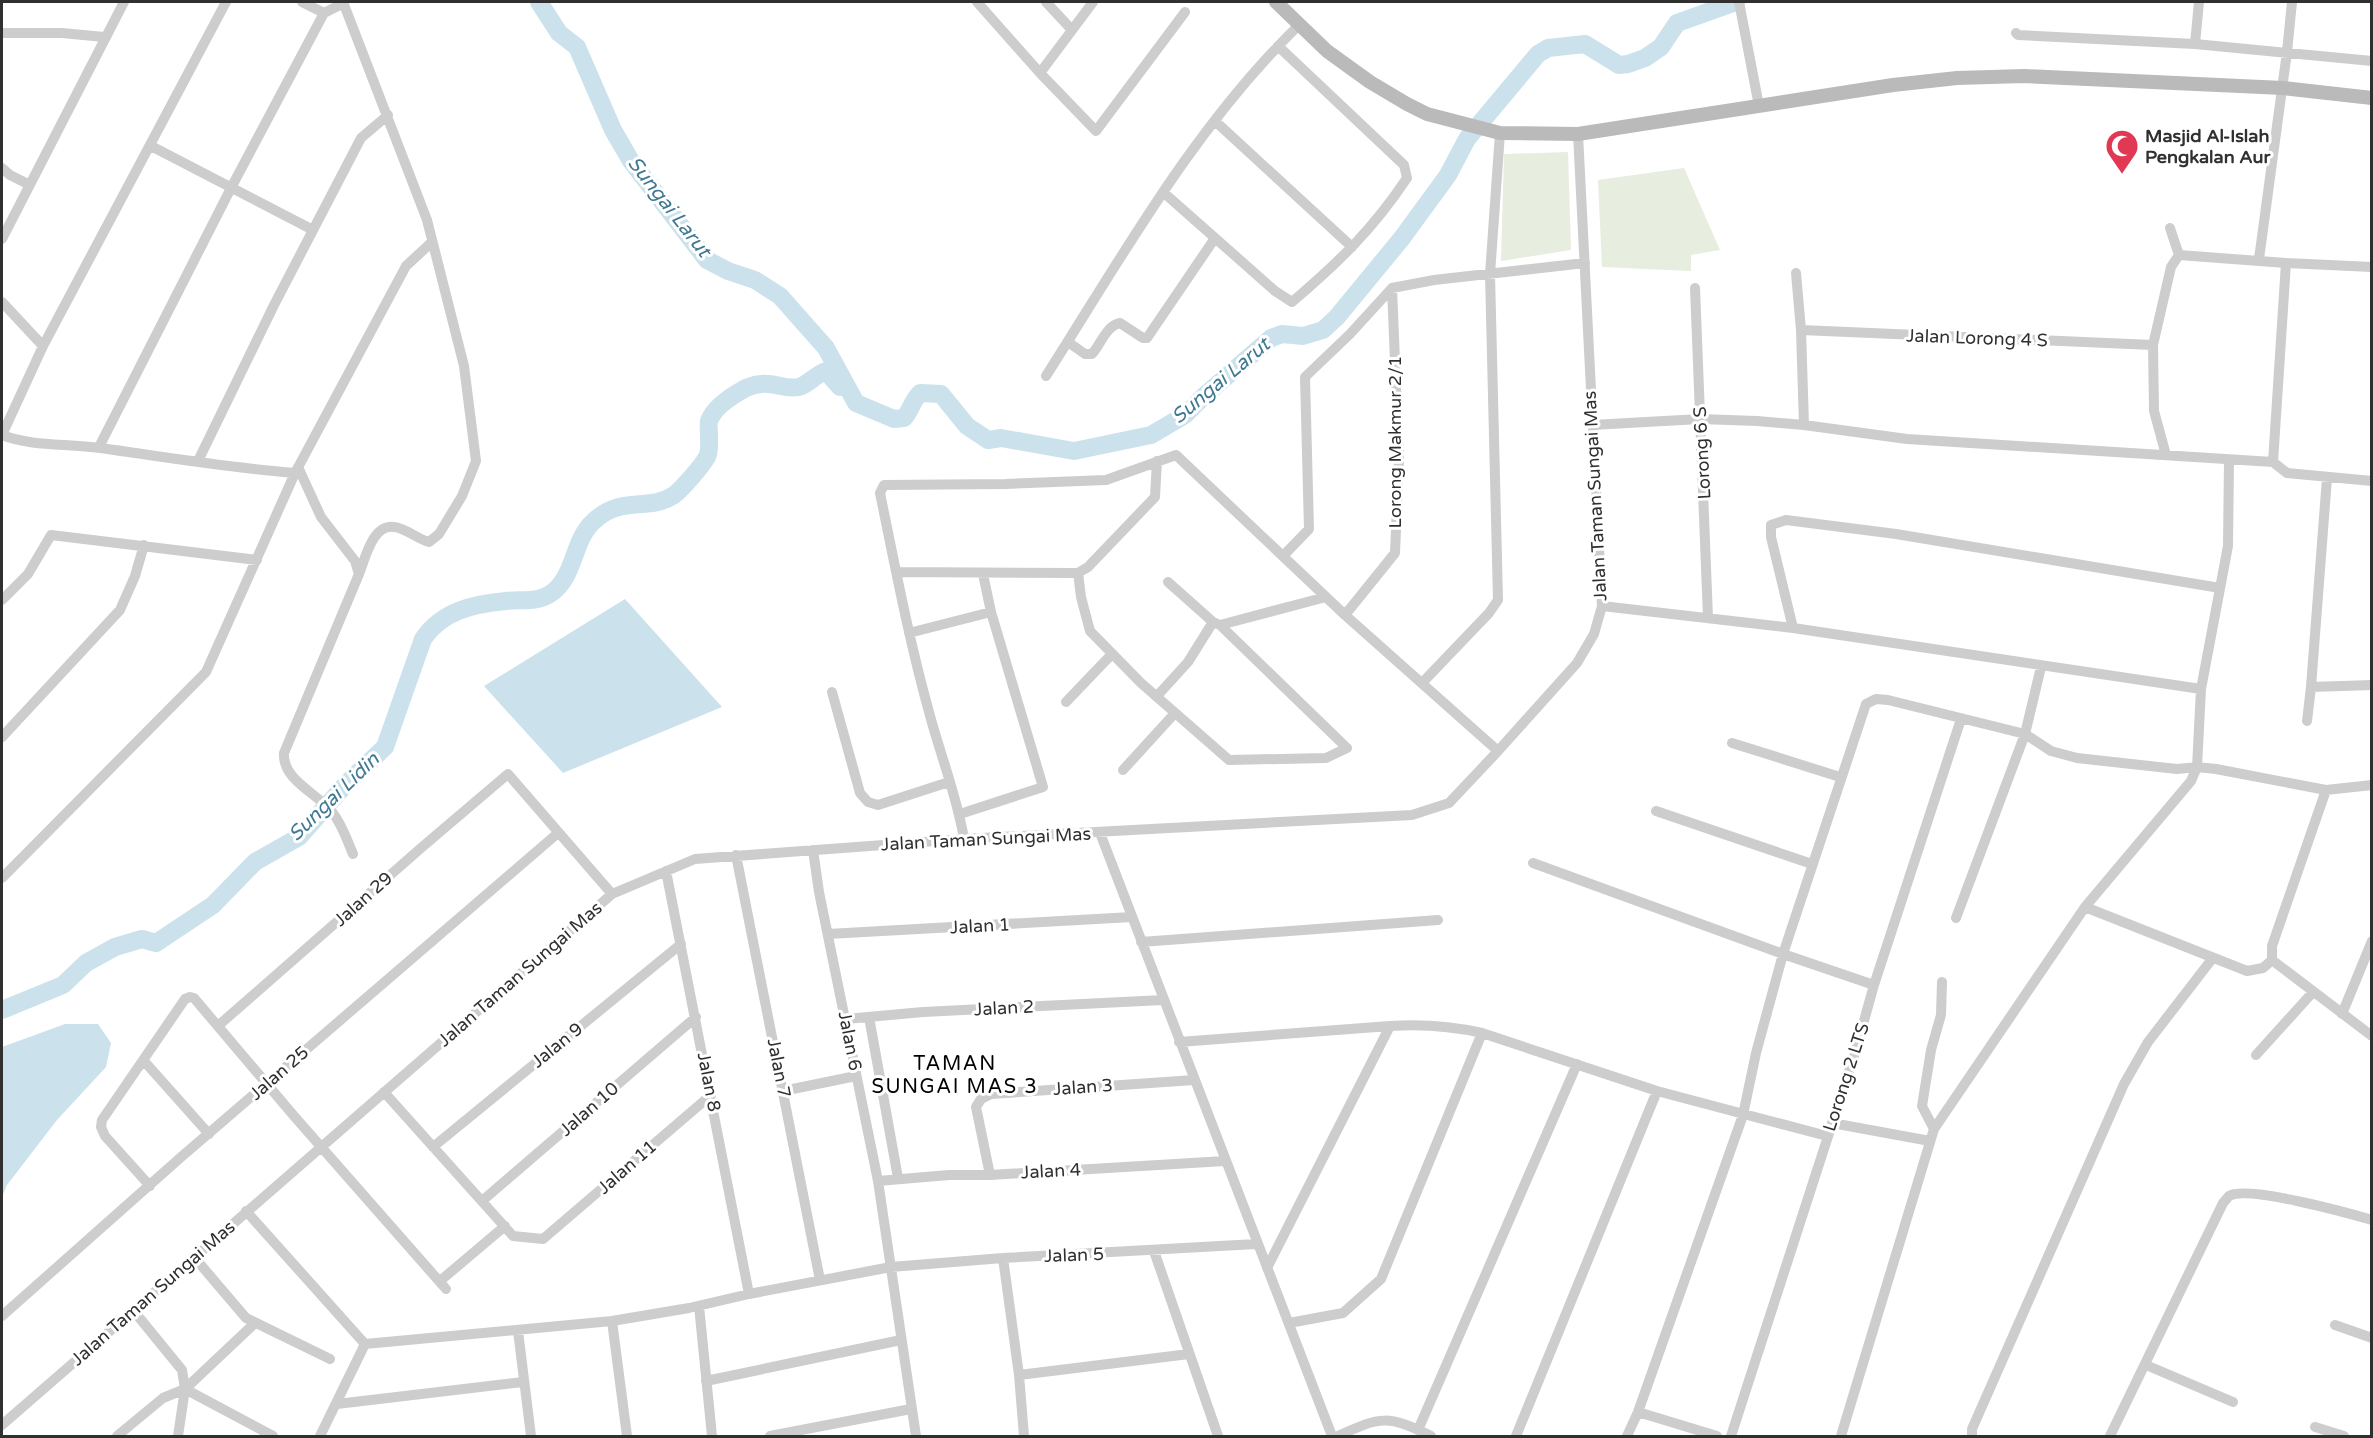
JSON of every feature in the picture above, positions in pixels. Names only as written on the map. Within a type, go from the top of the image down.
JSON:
[{"type":"street","points":[[2,239],[28,184],[124,2]]},
{"type":"street","points":[[226,2],[44,346],[2,435],[23,442],[99,447],[247,469],[297,470]]},
{"type":"street","points":[[302,2],[324,13]]},
{"type":"street","points":[[99,447],[231,188],[324,13],[344,2],[427,220],[464,366],[476,461],[462,496],[440,534],[429,542],[394,527],[380,531],[372,540],[284,753],[286,768],[333,812],[353,854]]},
{"type":"street","points":[[977,2],[1040,73],[1096,131],[1185,12]]},
{"type":"street","points":[[1046,2],[1072,30]]},
{"type":"street","points":[[1040,73],[1093,2]]},
{"type":"street","points":[[1276,2],[1327,51],[1370,82],[1427,114],[1500,133],[1578,134],[1893,85],[1957,78],[2024,76],[2283,88],[2372,98]]},
{"type":"street","points":[[2195,44],[2199,2]]},
{"type":"street","points":[[2259,259],[2288,52],[2292,2]]},
{"type":"street","points":[[1741,7],[1759,106]]},
{"type":"street","points":[[1046,376],[1162,192],[1215,121],[1278,46],[1299,25]]},
{"type":"street","points":[[2,33],[62,33],[105,37]]},
{"type":"street","points":[[2016,33],[2018,35],[2195,44],[2372,61]]},
{"type":"street","points":[[1162,192],[1275,291],[1292,302],[1324,276],[1387,208],[1407,178],[1404,165],[1278,46]]},
{"type":"street","points":[[198,461],[270,314],[361,138],[388,115]]},
{"type":"street","points":[[1215,121],[1352,247]]},
{"type":"street","points":[[1422,683],[1489,613],[1498,600],[1490,274],[1500,133]]},
{"type":"street","name":"Jalan Taman Sungai Mas","points":[[2,1425],[612,894],[695,859],[964,839],[1412,815],[1449,803],[1577,663],[1594,634],[1602,606],[1578,134]]},
{"type":"street","points":[[151,146],[313,230]]},
{"type":"street","points":[[2,168],[28,184]]},
{"type":"street","points":[[2170,228],[2179,255]]},
{"type":"street","points":[[1068,342],[1085,354],[1092,354],[1109,330],[1117,323],[1146,338],[1215,238]]},
{"type":"street","points":[[2,878],[206,672],[297,470],[406,266],[432,242]]},
{"type":"street","points":[[2179,255],[2372,267]]},
{"type":"street","points":[[2166,455],[2154,411],[2153,345],[2171,267],[2179,255]]},
{"type":"street","points":[[1284,555],[1309,529],[1305,377],[1350,334],[1392,288],[1434,280],[1585,263]]},
{"type":"street","points":[[2273,462],[2286,263]]},
{"type":"street","points":[[1796,273],[1801,330],[1804,424]]},
{"type":"street","name":"Lorong Makmur 2/1","points":[[1345,615],[1395,553],[1399,459],[1392,288]]},
{"type":"street","name":"Lorong 6 S","points":[[1695,288],[1708,618]]},
{"type":"street","points":[[2,302],[44,346]]},
{"type":"street","name":"Jalan Lorong 4 S","points":[[1801,330],[2153,345]]},
{"type":"street","points":[[1592,425],[1700,419],[1804,424],[1907,439],[2273,462],[2288,473],[2372,481]]},
{"type":"street","points":[[964,839],[960,814],[949,782],[909,633],[880,493],[884,486],[1106,480],[1176,455],[1345,615],[1498,751]]},
{"type":"street","points":[[1843,1436],[1934,1129],[2085,907],[2192,781],[2197,767],[2201,689],[2228,546],[2229,460]]},
{"type":"street","points":[[897,572],[1078,573],[1088,567],[1155,497],[1157,461]]},
{"type":"street","points":[[297,470],[321,517],[355,561],[359,574]]},
{"type":"street","points":[[2307,721],[2327,478]]},
{"type":"street","points":[[1793,628],[1771,537],[1771,525],[1786,520],[1896,534],[2220,588]]},
{"type":"street","points":[[2,600],[28,574],[51,535],[257,560]]},
{"type":"street","points":[[2,736],[120,610],[135,576],[144,545]]},
{"type":"street","points":[[1078,573],[1081,597],[1090,631],[1111,655],[1226,758],[1234,761],[1326,758],[1347,748],[1216,624],[1168,582]]},
{"type":"street","points":[[960,814],[1043,787],[991,612],[983,574]]},
{"type":"street","points":[[1157,696],[1188,662],[1216,624],[1326,597]]},
{"type":"street","points":[[1602,606],[1793,628],[2041,667],[2201,689]]},
{"type":"street","points":[[909,633],[991,612]]},
{"type":"street","points":[[1066,702],[1111,655]]},
{"type":"street","points":[[1956,918],[2025,734],[2041,667]]},
{"type":"street","points":[[2311,687],[2372,685]]},
{"type":"street","points":[[832,692],[860,794],[868,801],[878,806],[949,782]]},
{"type":"street","points":[[1627,1437],[1638,1412],[1743,1114],[1756,1053],[1783,954],[1866,704],[1876,699],[1888,700],[2025,734],[2051,752],[2077,758],[2177,769],[2197,767],[2216,769],[2326,790],[2372,785]]},
{"type":"street","points":[[1124,770],[1175,713]]},
{"type":"street","name":"Lorong 2 LTS","points":[[1731,1437],[1961,719]]},
{"type":"street","points":[[1732,743],[1840,777]]},
{"type":"street","name":"Jalan 29","points":[[219,1025],[508,774],[558,833]]},
{"type":"street","points":[[2085,907],[2247,971],[2263,968],[2272,960],[2272,946],[2326,790]]},
{"type":"street","points":[[1656,811],[1812,864]]},
{"type":"street","points":[[558,833],[612,894]]},
{"type":"street","name":"Jalan 25","points":[[2,1316],[558,833]]},
{"type":"street","points":[[1100,833],[1332,1437]]},
{"type":"street","name":"Jalan 6","points":[[813,850],[878,1181],[916,1437]]},
{"type":"street","name":"Jalan 7","points":[[736,855],[820,1280]]},
{"type":"street","points":[[1533,862],[1874,985]]},
{"type":"street","name":"Jalan 8","points":[[666,871],[749,1294]]},
{"type":"street","name":"Jalan 1","points":[[828,934],[1132,917]]},
{"type":"street","points":[[1141,942],[1438,920]]},
{"type":"street","points":[[2342,1014],[2372,941]]},
{"type":"street","name":"Jalan 9","points":[[433,1147],[681,944]]},
{"type":"street","points":[[1972,1437],[1972,1429],[2124,1084],[2148,1042],[2212,959]]},
{"type":"street","points":[[2272,960],[2372,1036]]},
{"type":"street","points":[[1934,1129],[1922,1106],[1931,1050],[1941,1015],[1942,982]]},
{"type":"street","points":[[2256,1055],[2313,993]]},
{"type":"street","points":[[150,1186],[105,1136],[100,1127],[109,1108],[144,1061],[185,999],[190,997],[194,998],[219,1025],[267,1084],[443,1285],[505,1226],[384,1092]]},
{"type":"street","name":"Jalan 2","points":[[846,1018],[1163,1000]]},
{"type":"street","name":"Jalan 10","points":[[482,1201],[696,1017]]},
{"type":"street","points":[[869,1017],[898,1178]]},
{"type":"street","points":[[1179,1042],[1390,1026],[1456,1027],[1482,1033],[1657,1090],[1827,1136]]},
{"type":"street","points":[[1267,1268],[1390,1026]]},
{"type":"street","points":[[1289,1323],[1343,1313],[1381,1279],[1482,1033]]},
{"type":"street","points":[[144,1061],[209,1134]]},
{"type":"street","points":[[1418,1430],[1577,1064]]},
{"type":"street","points":[[783,1091],[856,1076]]},
{"type":"street","name":"Jalan 3","points":[[990,1175],[976,1107],[981,1099],[991,1094],[1194,1080]]},
{"type":"street","points":[[1516,1437],[1657,1090]]},
{"type":"street","name":"Jalan 11","points":[[505,1226],[513,1236],[543,1239],[711,1095]]},
{"type":"street","points":[[1832,1123],[1930,1141]]},
{"type":"street","name":"Jalan 4","points":[[878,1181],[898,1178],[1225,1161]]},
{"type":"street","points":[[2110,1437],[2228,1196],[2240,1193],[2301,1202],[2372,1220]]},
{"type":"street","points":[[246,1212],[365,1344],[320,1437]]},
{"type":"street","name":"Jalan 5","points":[[365,1344],[612,1321],[699,1306],[749,1294],[891,1267],[1003,1258],[1256,1244]]},
{"type":"street","points":[[1154,1251],[1218,1437]]},
{"type":"street","points":[[194,1257],[246,1318],[330,1359]]},
{"type":"street","points":[[1003,1258],[1019,1375],[1024,1437]]},
{"type":"street","points":[[699,1306],[712,1437]]},
{"type":"street","points":[[133,1310],[182,1370],[185,1389],[178,1437]]},
{"type":"street","points":[[612,1321],[627,1437]]},
{"type":"street","points":[[117,1437],[164,1398],[185,1389],[255,1323]]},
{"type":"street","points":[[2335,1325],[2372,1338]]},
{"type":"street","points":[[518,1331],[531,1437]]},
{"type":"street","points":[[706,1381],[901,1340]]},
{"type":"street","points":[[1019,1375],[1189,1354]]},
{"type":"street","points":[[2145,1365],[2233,1402]]},
{"type":"street","points":[[337,1404],[523,1382]]},
{"type":"street","points":[[185,1389],[273,1437]]},
{"type":"street","points":[[770,1437],[911,1409]]},
{"type":"street","points":[[1638,1412],[1717,1437]]},
{"type":"street","points":[[1338,1437],[1379,1419],[1392,1420],[1431,1437]]},
{"type":"street","points":[[2315,1427],[2344,1437]]},
{"type":"shaded area","points":[[1568,152],[1571,250],[1501,261],[1504,154]]},
{"type":"shaded area","points":[[1684,168],[1720,250],[1691,255],[1691,271],[1602,267],[1598,180]]},
{"type":"water","points":[[625,599],[722,707],[563,773],[484,686]]},
{"type":"water","points":[[65,1024],[98,1024],[111,1043],[106,1067],[57,1120],[7,1185],[2,1197],[2,1047]]},
{"type":"waterway","name":"Sungai Larut","points":[[539,2],[559,33],[577,47],[613,130],[631,161],[707,260],[728,271],[755,280],[780,296],[826,348],[856,403],[894,419],[904,418],[920,393],[941,394],[967,426],[988,440],[1001,438],[1074,451],[1151,435],[1185,415],[1271,338],[1282,334],[1303,336],[1323,330],[1337,317],[1402,238],[1448,175],[1467,139],[1538,54],[1548,48],[1585,44],[1619,65],[1628,64],[1645,58],[1661,47],[1677,23],[1736,2]]},
{"type":"waterway","name":"Sungai Lidin","points":[[2,1010],[63,985],[86,963],[115,947],[142,939],[156,943],[213,905],[255,862],[299,837],[346,784],[385,747],[423,639],[431,629],[449,615],[470,607],[512,600],[534,600],[550,594],[565,578],[582,538],[594,521],[614,508],[664,500],[674,495],[687,483],[708,455],[709,423],[711,416],[719,406],[746,388],[755,385],[799,387],[826,371],[840,387]]},
{"type":"place","name":"Masjid Al-Islah Pengkalan Aur","points":[[2122,175]]},
{"type":"district","name":"TAMAN SUNGAI MAS 3","points":[[955,1076]]}]
